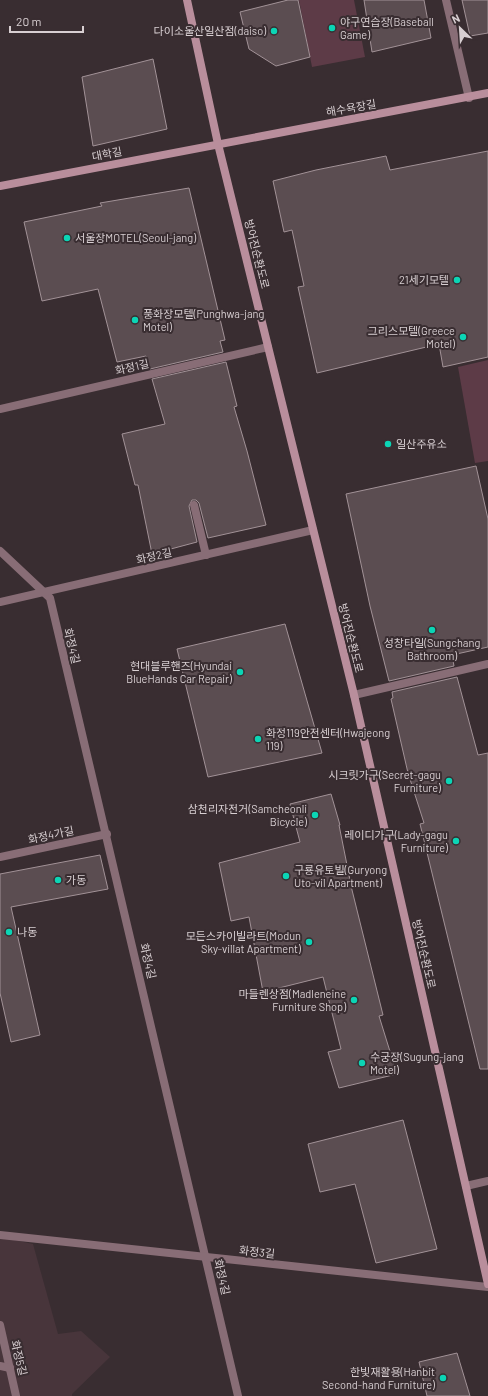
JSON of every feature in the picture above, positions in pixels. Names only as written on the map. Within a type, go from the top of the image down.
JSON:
[{"type":"main road","name":"방어진순환도로","points":[[187,0],[218,144],[354,695],[488,1284]]},
{"type":"main road","name":"해수욕장길","points":[[218,144],[469,98],[488,93]]},
{"type":"main road","name":"대학길","points":[[0,186],[218,144]]},
{"type":"street","points":[[446,0],[469,98]]},
{"type":"street","name":"화정1길","points":[[0,409],[268,347]]},
{"type":"street","points":[[194,506],[206,555]]},
{"type":"street","name":"화정2길","points":[[0,602],[313,530]]},
{"type":"street","name":"화정4길","points":[[0,551],[50,598],[107,834],[238,1396]]},
{"type":"street","points":[[354,695],[488,664]]},
{"type":"street","name":"화정4가길","points":[[0,857],[107,834]]},
{"type":"street","points":[[466,1186],[488,1181]]},
{"type":"street","name":"화정3길","points":[[0,1235],[488,1287]]},
{"type":"street","name":"화정5길","points":[[0,1325],[16,1396]]},
{"type":"street","points":[[0,1366],[10,1368]]},
{"type":"shaded area","name":"야구연습장(Baseball Game)","points":[[299,0],[354,0],[365,57],[312,67]]},
{"type":"shaded area","points":[[488,360],[488,461],[475,463],[458,367]]},
{"type":"shaded area","points":[[0,1237],[33,1244],[58,1334],[81,1331],[110,1357],[72,1394],[72,1396],[0,1396]]},
{"type":"building","name":"다이소울산일산점(daiso)","points":[[288,0],[298,0],[310,57],[276,66],[249,49],[240,12]]},
{"type":"building","points":[[364,0],[424,0],[431,38],[372,52]]},
{"type":"building","points":[[462,0],[488,0],[488,33],[470,36]]},
{"type":"building","points":[[153,59],[167,129],[93,146],[82,77]]},
{"type":"building","points":[[488,151],[488,357],[443,367],[439,344],[317,373],[298,287],[304,286],[292,230],[284,232],[273,181],[316,170],[386,156],[390,170]]},
{"type":"building","points":[[189,188],[225,340],[220,341],[223,352],[150,369],[146,356],[117,362],[98,289],[42,301],[24,222],[102,206],[100,203]]},
{"type":"building","points":[[226,362],[237,406],[234,407],[266,525],[208,538],[199,503],[196,500],[192,500],[189,506],[197,542],[152,554],[138,485],[135,485],[122,434],[165,424],[152,379]]},
{"type":"building","points":[[476,466],[488,519],[488,647],[452,655],[454,666],[389,681],[370,606],[346,494]]},
{"type":"building","points":[[285,624],[322,753],[208,777],[177,649]]},
{"type":"building","points":[[457,677],[478,755],[488,753],[488,1069],[480,1069],[420,824],[424,823],[408,773],[391,699],[393,698],[392,692]]},
{"type":"building","points":[[331,794],[340,825],[352,890],[383,1015],[379,1016],[397,1074],[339,1088],[328,1052],[341,1049],[323,977],[263,992],[249,917],[231,921],[219,863],[300,842],[290,804]]},
{"type":"building","points":[[100,855],[108,889],[11,907],[40,1035],[11,1042],[0,993],[0,874]]},
{"type":"building","points":[[403,1120],[437,1249],[376,1263],[355,1184],[320,1192],[308,1144]]},
{"type":"building","name":"한빛재활용(Hanbit Second-hand Furniture)","points":[[457,1353],[470,1396],[427,1396],[419,1362]]},
{"type":"place","name":"야구연습장(Baseball Game)","points":[[332,28]]},
{"type":"place","name":"다이소울산일산점(daiso)","points":[[274,31]]},
{"type":"place","name":"서울장MOTEL(Seoul-jang)","points":[[67,238]]},
{"type":"place","name":"21세기모텔","points":[[457,280]]},
{"type":"place","name":"풍화장모텔(Punghwa-jang Motel)","points":[[135,320]]},
{"type":"place","name":"그리스모텔(Greece Motel)","points":[[463,337]]},
{"type":"place","name":"일산주유소","points":[[388,444]]},
{"type":"place","name":"성창타일(Sungchang Bathroom)","points":[[432,630]]},
{"type":"place","name":"현대블루핸즈(Hyundai BlueHands Car Repair)","points":[[240,672]]},
{"type":"place","name":"화정119안전센터(Hwajeong 119)","points":[[258,739]]},
{"type":"place","name":"시크릿가구(Secret-gagu Furniture)","points":[[449,781]]},
{"type":"place","name":"삼천리자전거(Samcheonli Bicycle)","points":[[315,815]]},
{"type":"place","name":"레이디가구(Lady-gagu Furniture)","points":[[456,841]]},
{"type":"place","name":"구룡유토빌(Guryong Uto-vil Apartment)","points":[[286,876]]},
{"type":"place","name":"가동","points":[[58,880]]},
{"type":"place","name":"나동","points":[[9,932]]},
{"type":"place","name":"모든스카이빌라트(Modun Sky-villat Apartment)","points":[[309,942]]},
{"type":"place","name":"마들렌상점(Madleneine Furniture Shop)","points":[[354,1000]]},
{"type":"place","name":"수궁장(Sugung-jang Motel)","points":[[362,1063]]},
{"type":"place","name":"한빛재활용(Hanbit Second-hand Furniture)","points":[[443,1378]]}]
